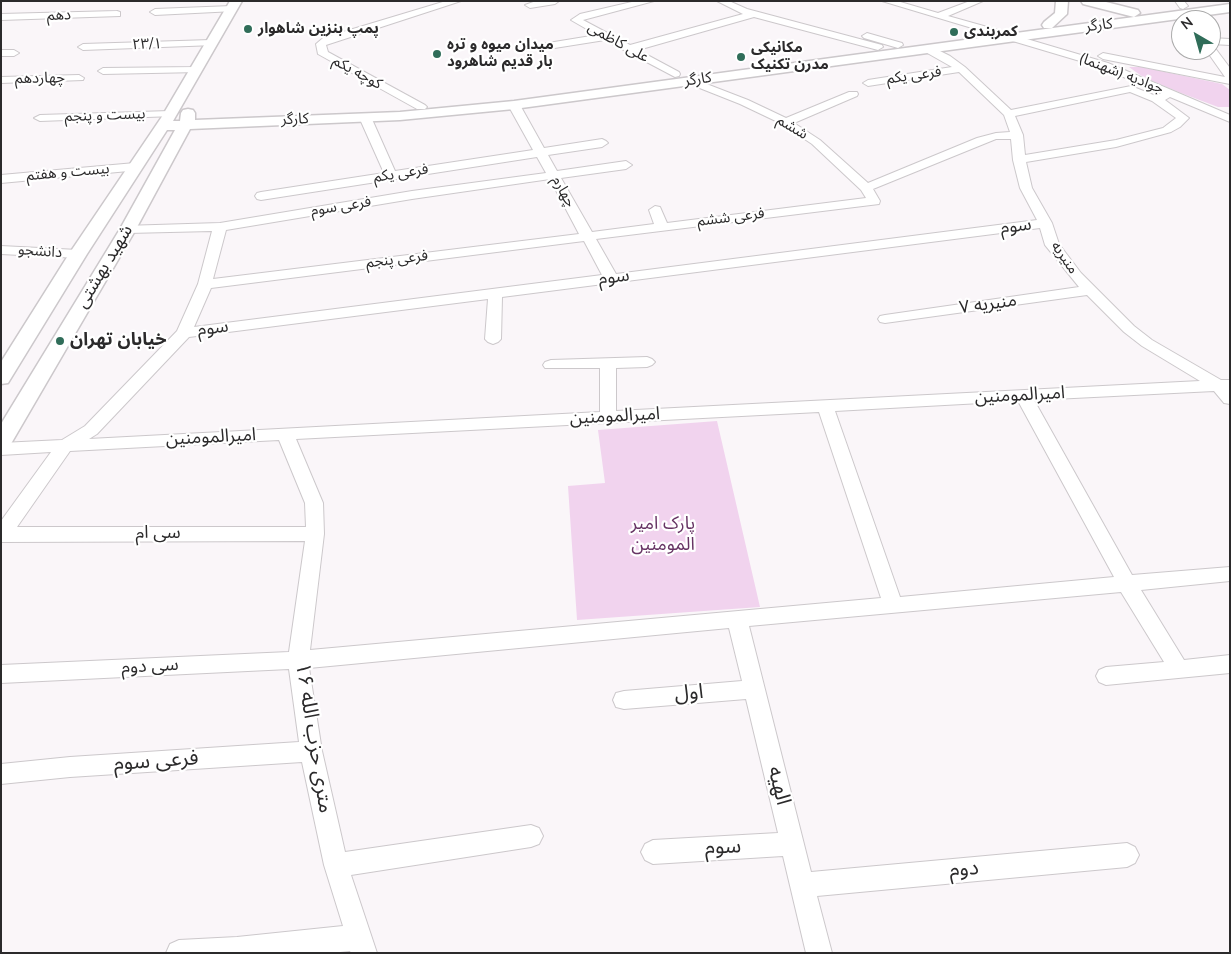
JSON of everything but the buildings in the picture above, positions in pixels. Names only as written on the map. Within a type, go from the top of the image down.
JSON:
[{"type":"main road","points":[[1045,29],[1061,14],[1062,1]]},
{"type":"main road","points":[[1077,1],[1096,22]]},
{"type":"main road","points":[[1087,1],[1134,13]]},
{"type":"main road","name":"کارگر","points":[[1184,10],[1222,1]]},
{"type":"main road","points":[[167,119],[234,5]]},
{"type":"main road","name":"کارگر","points":[[1184,10],[1230,8]]},
{"type":"main road","name":"کارگر","points":[[1096,22],[1134,13],[1171,11]]},
{"type":"main road","name":"کارگر","points":[[187,121],[421,107],[995,32],[1045,29],[1171,12]]},
{"type":"main road","name":"کارگر","points":[[167,119],[219,123],[435,114],[514,105],[1010,37],[1045,29]]},
{"type":"main road","points":[[995,32],[1010,37]]},
{"type":"main road","points":[[180,96],[187,121]]},
{"type":"main road","name":"شهید بهشتی","points":[[1,378],[78,254],[167,119]]},
{"type":"main road","name":"شهید بهشتی","points":[[1,442],[128,229],[187,121]]},
{"type":"main road","points":[[176,143],[219,123]]},
{"type":"street","name":"کوچه یکم","points":[[421,107],[323,54],[321,44],[327,40],[457,1]]},
{"type":"street","name":"علی کاظمی","points":[[650,1],[583,16],[576,20],[675,74]]},
{"type":"street","points":[[721,1],[898,45]]},
{"type":"street","points":[[742,1],[759,11],[878,47]]},
{"type":"street","points":[[886,1],[995,32]]},
{"type":"street","points":[[938,16],[980,1]]},
{"type":"street","points":[[530,5],[551,2]]},
{"type":"street","points":[[155,12],[234,5]]},
{"type":"street","points":[[629,49],[759,11]]},
{"type":"street","name":"دهم","points":[[1,17],[117,14]]},
{"type":"street","points":[[1045,29],[1050,41],[1066,47],[1230,82]]},
{"type":"street","points":[[542,47],[606,37]]},
{"type":"street","name":"جوادیه (شهنما)","points":[[1010,37],[1104,65],[1230,119]]},
{"type":"street","name":"۲۳/۱","points":[[83,47],[211,43]]},
{"type":"street","name":"منیریه","points":[[926,48],[946,58],[961,69],[1009,114],[1018,135],[1019,160],[1026,188],[1045,223],[1052,245],[1076,276],[1147,343],[1224,386],[1230,399]]},
{"type":"street","points":[[1,53],[14,53]]},
{"type":"street","points":[[1218,60],[1230,76]]},
{"type":"street","name":"فرعی یکم","points":[[868,83],[961,69]]},
{"type":"street","points":[[103,71],[196,70]]},
{"type":"street","name":"چهاردهم","points":[[1,80],[78,78]]},
{"type":"street","name":"ششم","points":[[691,81],[744,102],[786,122],[816,142],[866,188],[874,201]]},
{"type":"street","points":[[1009,114],[1131,89],[1157,100],[1183,118],[1167,130],[1116,143],[1019,160]]},
{"type":"street","points":[[1157,100],[1170,93]]},
{"type":"street","points":[[786,122],[853,94]]},
{"type":"street","name":"چهارم","points":[[514,105],[611,278]]},
{"type":"street","points":[[365,117],[391,176]]},
{"type":"street","name":"بیست و پنجم","points":[[40,118],[167,119]]},
{"type":"street","points":[[866,188],[981,140],[996,136],[1018,135]]},
{"type":"street","name":"فرعی یکم","points":[[261,196],[602,143]]},
{"type":"street","name":"فرعی سوم","points":[[128,229],[220,227],[412,195],[626,165]]},
{"type":"street","name":"بیست و هفتم","points":[[1,179],[135,167]]},
{"type":"street","name":"فرعی ششم","points":[[588,236],[874,201]]},
{"type":"street","points":[[655,210],[662,227]]},
{"type":"street","name":"سوم","points":[[184,333],[1045,223]]},
{"type":"street","points":[[2,534],[65,446],[91,430],[184,333],[205,284],[220,227]]},
{"type":"street","name":"فرعی پنجم","points":[[205,284],[588,236]]},
{"type":"street","name":"دانشجو","points":[[1,250],[78,254]]},
{"type":"street","name":"منیریه ۷","points":[[885,320],[1090,290]]},
{"type":"street","points":[[493,339],[495,293]]},
{"type":"street","points":[[551,366],[647,362]]},
{"type":"street","points":[[608,363],[608,418]]},
{"type":"street","name":"امیرالمومنین","points":[[1,449],[1224,386]]},
{"type":"street","points":[[1023,396],[1127,584],[1179,669]]},
{"type":"street","points":[[825,406],[894,605]]},
{"type":"street","name":"۱۶ متری حزب الله","points":[[285,434],[314,503],[315,534],[298,660],[311,751],[336,865],[361,945]]},
{"type":"street","name":"سی ام","points":[[2,534],[315,534]]},
{"type":"street","name":"سی دوم","points":[[1,674],[298,660],[1230,574]]},
{"type":"street","name":"الهیه","points":[[737,620],[819,953]]},
{"type":"street","points":[[1106,676],[1230,664]]},
{"type":"street","name":"اول","points":[[624,700],[754,689]]},
{"type":"street","name":"فرعی سوم","points":[[1,774],[311,751]]},
{"type":"street","points":[[336,865],[530,836]]},
{"type":"street","name":"سوم","points":[[653,852],[792,844]]},
{"type":"street","name":"دوم","points":[[802,885],[1126,855]]},
{"type":"street","points":[[178,953],[361,945]]},
{"type":"green space","points":[[1129,67],[1142,67],[1222,84],[1230,90],[1230,107],[1218,107],[1181,93],[1143,77]]},
{"type":"green space","name":"پارک امیر المومنین","points":[[717,421],[760,607],[577,620],[568,486],[605,483],[598,430]]},
{"type":"place","name":"پمپ بنزین شاهوار","points":[[248,29]]},
{"type":"place","name":"کمربندی","points":[[954,32]]},
{"type":"place","name":"میدان میوه و تره بار قدیم شاهرود","points":[[437,54]]},
{"type":"place","name":"مکانیکی مدرن تکنیک","points":[[741,57]]},
{"type":"place","name":"خیابان تهران","points":[[60,341]]}]
